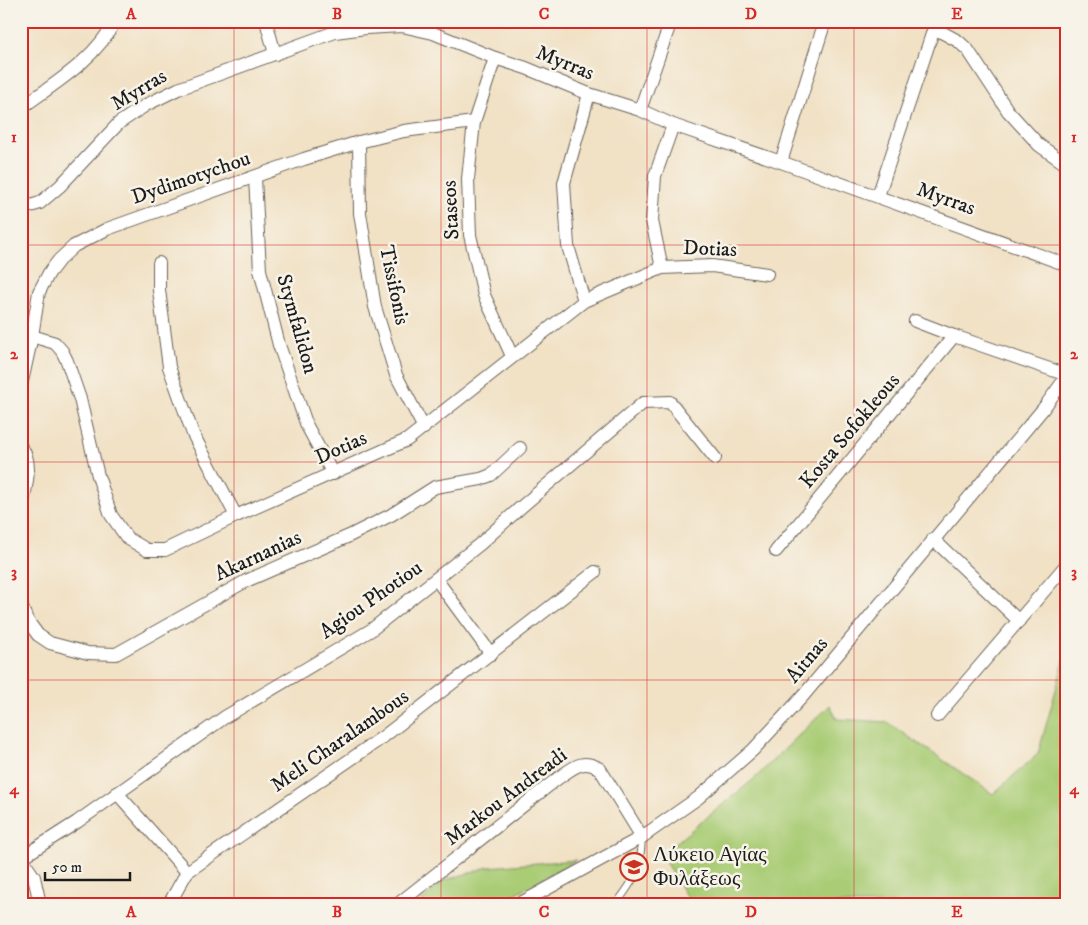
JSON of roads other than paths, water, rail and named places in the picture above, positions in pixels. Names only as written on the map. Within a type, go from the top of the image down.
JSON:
[{"type":"street","points":[[21,108],[81,64],[108,36],[116,21]]},
{"type":"street","points":[[266,21],[275,54]]},
{"type":"street","points":[[640,110],[671,21]]},
{"type":"street","points":[[780,162],[825,21]]},
{"type":"street","points":[[878,196],[936,25],[968,50],[1008,111],[1039,145],[1067,165]]},
{"type":"street","name":"Myrras","points":[[21,209],[40,203],[60,186],[119,123],[146,105],[178,89],[335,32],[402,26],[433,33],[589,94],[640,110],[673,125],[878,196],[1067,265]]},
{"type":"street","name":"Staseos","points":[[495,58],[474,122],[468,179],[470,235],[484,295],[512,356]]},
{"type":"street","points":[[584,301],[568,246],[564,183],[589,94]]},
{"type":"street","name":"Dydimotychou","points":[[21,386],[39,292],[58,260],[74,246],[107,229],[304,159],[359,142],[404,131],[474,122]]},
{"type":"street","points":[[662,268],[652,221],[655,176],[673,125]]},
{"type":"street","name":"Tissifonis","points":[[359,142],[360,212],[375,307],[396,375],[424,428]]},
{"type":"street","name":"Stymfalidon","points":[[255,178],[260,270],[277,336],[307,426],[333,474]]},
{"type":"street","points":[[159,264],[159,290],[169,367],[193,434],[236,516]]},
{"type":"street","name":"Dotias","points":[[32,336],[55,343],[62,351],[80,399],[98,476],[111,516],[127,538],[147,550],[165,550],[236,516],[407,440],[584,301],[662,268],[712,266],[767,274]]},
{"type":"street","points":[[915,321],[1067,375]]},
{"type":"street","name":"Kosta Sofokleous","points":[[776,551],[954,336]]},
{"type":"street","name":"Aitnas","points":[[519,904],[642,837],[698,798],[753,750],[803,696],[1043,409],[1067,375]]},
{"type":"street","name":"Agiou Photiou","points":[[21,858],[77,822],[225,717],[371,630],[480,544],[643,403],[670,402],[715,458]]},
{"type":"street","points":[[21,447],[27,460],[28,471],[21,511]]},
{"type":"street","name":"Akarnanias","points":[[21,605],[38,635],[50,643],[88,653],[116,654],[246,581],[349,536],[391,515],[435,488],[481,480],[490,475],[520,448]]},
{"type":"street","points":[[933,539],[1019,621]]},
{"type":"street","points":[[937,716],[1067,564]]},
{"type":"street","name":"Meli Charalambous","points":[[187,872],[383,738],[596,572]]},
{"type":"street","points":[[436,579],[490,654]]},
{"type":"street","name":"Markou Andreadi","points":[[398,904],[557,779],[582,763],[592,764],[600,769],[642,837]]},
{"type":"street","points":[[117,793],[187,872],[169,904]]},
{"type":"street","points":[[21,858],[34,878],[40,904]]},
{"type":"lane","points":[[616,904],[637,873],[642,860],[642,837]]},
{"type":"place","name":"Λύκειο Αγίας Φυλάξεως","points":[[634,867]]}]
